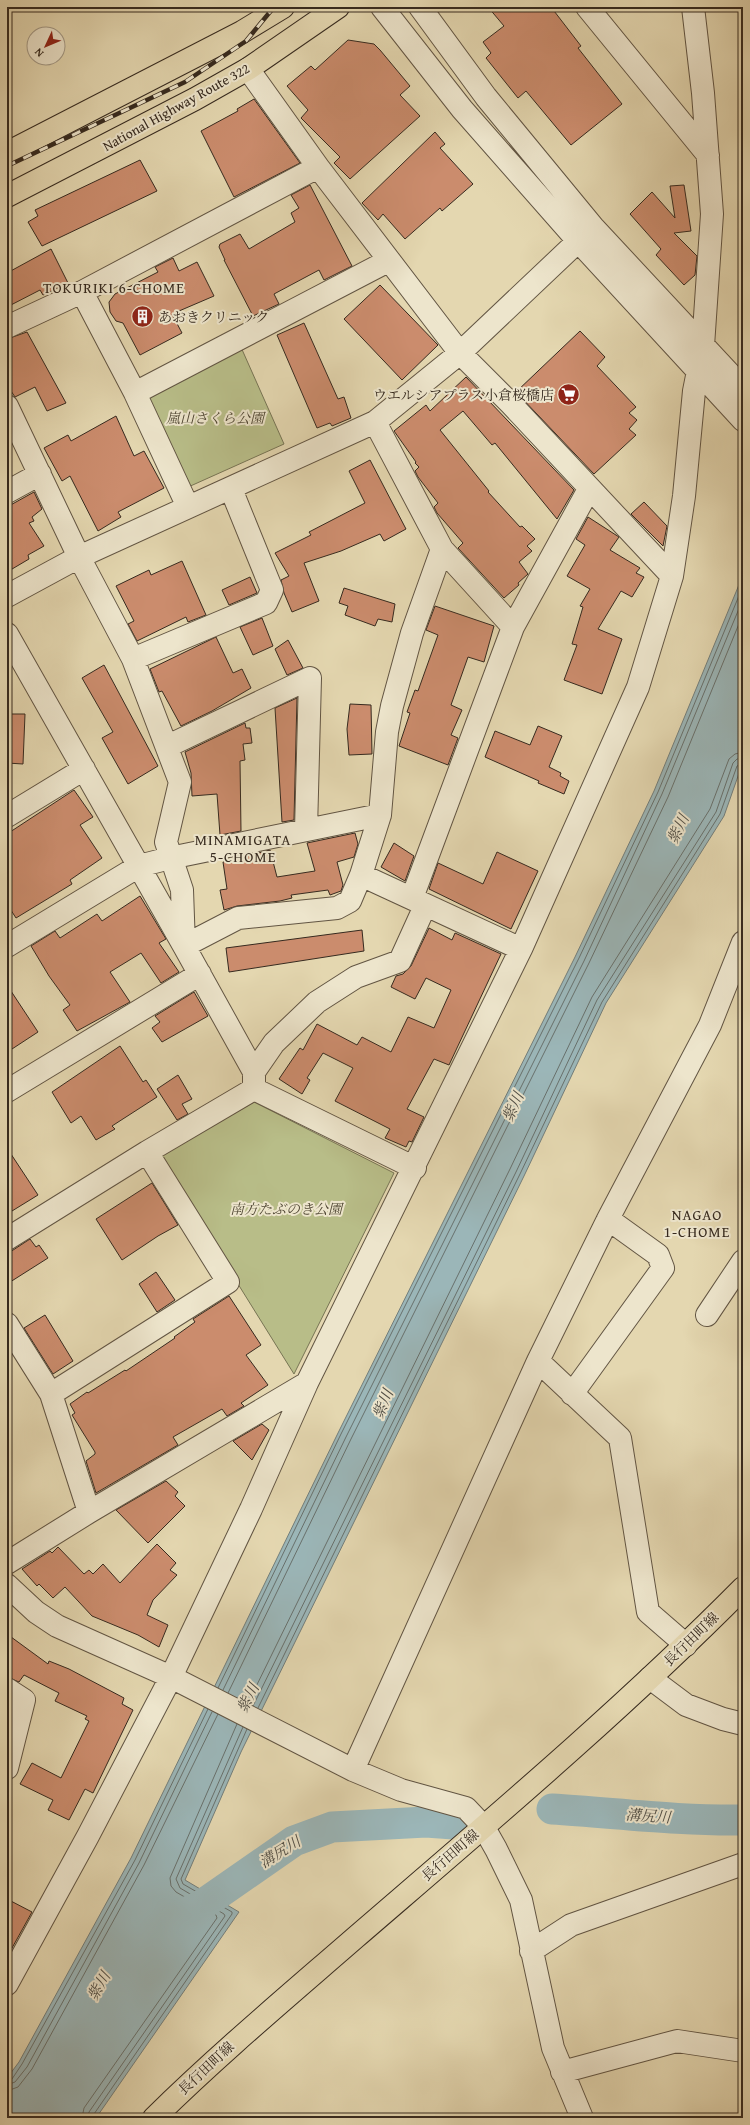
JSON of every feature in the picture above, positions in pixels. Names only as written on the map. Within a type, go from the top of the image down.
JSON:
[{"type":"main road","points":[[7,153],[242,32],[283,7]]},
{"type":"main road","name":"National Highway Route 322","points":[[7,196],[188,103],[248,69],[338,7]]},
{"type":"main road","name":"長行田町線","points":[[154,2118],[205,2068],[483,1826],[650,1678],[686,1645],[743,1588]]},
{"type":"street","points":[[382,7],[462,109],[586,234],[703,346],[742,387]]},
{"type":"street","points":[[420,7],[586,234],[697,373],[743,420]]},
{"type":"street","points":[[587,7],[708,155]]},
{"type":"street","points":[[7,1984],[91,1830],[171,1677],[251,1509],[307,1383],[522,949],[638,687],[672,576],[684,496],[697,373],[703,346],[712,214],[703,93],[693,7]]},
{"type":"street","points":[[248,69],[388,261],[460,353],[511,404],[588,489],[672,576]]},
{"type":"street","points":[[7,327],[82,292],[318,167]]},
{"type":"street","points":[[7,596],[79,557],[376,422],[460,353],[586,234]]},
{"type":"street","points":[[134,393],[388,261]]},
{"type":"street","points":[[82,292],[134,393],[188,507]]},
{"type":"street","points":[[8,408],[79,557],[133,659],[168,746],[180,782],[166,842],[170,858],[182,890],[184,946]]},
{"type":"street","points":[[376,422],[442,549],[513,628]]},
{"type":"street","points":[[7,492],[40,474]]},
{"type":"street","points":[[133,659],[266,603],[272,590],[231,489]]},
{"type":"street","points":[[7,1239],[147,1152],[254,1080],[274,1043],[317,1002],[356,977],[400,961],[418,902],[513,628],[588,489]]},
{"type":"street","points":[[184,946],[238,918],[337,908],[350,901],[361,875],[380,815],[387,732],[392,706],[412,633],[442,549]]},
{"type":"street","points":[[7,634],[200,974],[254,1080],[414,1168]]},
{"type":"street","points":[[168,746],[310,678],[306,830]]},
{"type":"street","points":[[7,816],[84,769]]},
{"type":"street","points":[[7,946],[139,866],[170,858],[380,815]]},
{"type":"street","points":[[361,875],[522,949]]},
{"type":"street","points":[[346,1766],[538,1361],[608,1219],[710,1025],[743,942]]},
{"type":"street","points":[[7,1091],[200,974]]},
{"type":"street","points":[[51,1394],[228,1282],[147,1152]]},
{"type":"street","points":[[572,1394],[663,1268],[658,1255],[608,1219]]},
{"type":"street","points":[[707,1315],[741,1269]]},
{"type":"street","points":[[7,1324],[51,1394],[89,1512]]},
{"type":"street","points":[[538,1361],[620,1438],[648,1612],[686,1645]]},
{"type":"street","points":[[7,1563],[89,1512],[307,1383]]},
{"type":"street","points":[[7,1585],[36,1612],[57,1626],[194,1688],[346,1766],[401,1790],[466,1808],[483,1826],[521,1900],[553,2048],[582,2118]]},
{"type":"street","points":[[650,1678],[686,1705],[723,1719],[743,1724]]},
{"type":"street","points":[[7,1689],[24,1700],[7,1768]]},
{"type":"street","points":[[531,1951],[571,1925],[743,1864]]},
{"type":"street","points":[[562,2072],[676,2041],[743,2051]]},
{"type":"green space","name":"嵐山さくら公園","points":[[240,345],[284,444],[186,488],[143,397]]},
{"type":"green space","name":"南方たぶのき公園","points":[[254,1102],[394,1173],[294,1374],[159,1157]]},
{"type":"water","name":"紫川","points":[[743,575],[743,762],[724,816],[606,1003],[524,1176],[241,1752],[185,1880],[239,1912],[96,2118],[7,2118],[7,2078],[19,2062],[131,1858],[338,1433],[575,957],[654,791]]},
{"type":"building","points":[[488,7],[551,7],[581,46],[578,48],[622,104],[571,145],[526,91],[518,98],[486,58],[491,53],[483,42],[504,26]]},
{"type":"building","points":[[348,40],[374,44],[380,50],[410,86],[400,95],[420,116],[350,179],[334,163],[340,157],[301,118],[308,110],[287,86],[311,66],[315,70]]},
{"type":"building","points":[[254,99],[300,163],[234,197],[201,131],[238,111],[237,109]]},
{"type":"building","points":[[435,132],[445,144],[440,148],[473,184],[442,211],[440,208],[405,239],[383,214],[378,220],[362,203]]},
{"type":"building","points":[[140,160],[157,191],[42,246],[28,222],[38,216],[35,210]]},
{"type":"building","points":[[310,185],[352,266],[324,280],[319,270],[274,294],[279,304],[253,316],[224,260],[219,247],[220,244],[240,234],[249,249],[295,222],[291,213],[299,208],[291,195]]},
{"type":"building","points":[[684,185],[691,231],[674,233],[697,256],[695,275],[684,285],[656,255],[661,249],[630,214],[652,192],[675,218],[670,186]]},
{"type":"building","points":[[51,249],[68,283],[43,295],[40,290],[7,307],[7,273]]},
{"type":"building","name":"あおきクリニック","points":[[173,258],[179,271],[197,262],[214,296],[172,314],[182,333],[140,355],[123,323],[116,321],[110,312],[109,302],[115,294],[158,272],[155,267]]},
{"type":"building","points":[[380,285],[438,345],[402,380],[344,319]]},
{"type":"building","points":[[304,323],[338,399],[344,397],[351,418],[332,426],[330,423],[317,428],[277,335]]},
{"type":"building","points":[[580,331],[605,357],[597,366],[636,407],[629,413],[637,420],[629,429],[636,435],[594,474],[516,392]]},
{"type":"building","points":[[27,332],[66,403],[47,411],[35,387],[15,397],[7,385],[7,339]]},
{"type":"building","points":[[466,377],[574,490],[557,519],[495,443],[492,445],[463,411],[440,430],[489,491],[488,492],[520,527],[522,526],[535,539],[527,546],[532,551],[519,562],[528,574],[518,583],[519,585],[504,598],[458,548],[463,543],[437,513],[434,507],[438,503],[418,477],[415,471],[419,467],[394,431],[426,405],[430,411]]},
{"type":"building","points":[[116,416],[134,456],[144,451],[164,488],[118,512],[121,517],[98,531],[70,476],[62,481],[44,448],[68,435],[71,441]]},
{"type":"building","points":[[370,460],[406,529],[384,541],[380,534],[341,551],[304,563],[319,601],[292,612],[284,593],[281,580],[289,576],[275,553],[311,535],[309,532],[365,503],[349,471]]},
{"type":"building","points":[[34,492],[42,509],[32,517],[34,521],[29,523],[44,546],[28,555],[29,559],[7,572],[7,507]]},
{"type":"building","points":[[644,502],[667,526],[663,546],[631,514]]},
{"type":"building","points":[[588,517],[619,537],[610,550],[640,568],[636,573],[644,577],[632,597],[621,591],[598,629],[622,639],[602,694],[564,680],[577,645],[572,644],[583,607],[580,606],[590,589],[567,576],[585,545],[576,539]]},
{"type":"building","points":[[182,561],[206,615],[188,622],[186,617],[137,641],[128,624],[134,621],[116,586],[149,570],[151,575]]},
{"type":"building","points":[[250,577],[257,593],[229,605],[222,590]]},
{"type":"building","points":[[344,588],[395,604],[392,622],[378,619],[375,626],[345,615],[348,606],[339,603]]},
{"type":"building","points":[[435,606],[494,626],[484,662],[468,657],[451,705],[462,710],[451,735],[458,738],[448,765],[399,746],[410,713],[407,712],[415,690],[418,691],[438,635],[426,630]]},
{"type":"building","points":[[262,618],[273,646],[253,655],[240,627]]},
{"type":"building","points":[[216,637],[233,673],[242,669],[251,688],[212,711],[181,726],[162,691],[159,692],[150,669]]},
{"type":"building","points":[[288,640],[303,668],[287,675],[275,649]]},
{"type":"building","points":[[104,665],[158,766],[128,784],[102,738],[113,732],[82,678]]},
{"type":"building","points":[[297,698],[294,820],[282,822],[275,708]]},
{"type":"building","points":[[350,704],[371,705],[372,754],[349,755],[347,729]]},
{"type":"building","points":[[7,714],[25,714],[23,764],[7,763]]},
{"type":"building","points":[[245,723],[246,728],[250,728],[252,743],[243,744],[245,760],[240,761],[241,831],[220,835],[217,794],[192,796],[191,773],[185,752]]},
{"type":"building","points":[[538,726],[562,736],[549,767],[561,773],[560,776],[569,781],[564,794],[485,757],[495,731],[530,745]]},
{"type":"building","points":[[74,790],[93,817],[80,825],[102,858],[70,880],[72,884],[16,918],[7,904],[7,834]]},
{"type":"building","points":[[355,833],[358,844],[354,857],[337,862],[343,885],[341,891],[330,895],[328,890],[291,895],[292,898],[280,901],[237,906],[224,910],[220,890],[227,889],[223,862],[270,850],[277,877],[315,871],[307,843]]},
{"type":"building","points":[[394,843],[414,856],[405,881],[381,867]]},
{"type":"building","points":[[497,852],[538,871],[511,929],[429,889],[438,863],[483,884]]},
{"type":"building","points":[[140,896],[166,939],[159,943],[179,972],[161,983],[141,953],[110,972],[130,1002],[77,1031],[63,1010],[70,1005],[49,976],[31,946],[55,931],[60,938],[97,914],[102,921]]},
{"type":"building","points":[[429,928],[452,940],[455,933],[501,954],[449,1065],[434,1059],[407,1109],[424,1117],[412,1142],[409,1141],[406,1147],[385,1138],[390,1129],[335,1101],[353,1068],[323,1053],[307,1078],[310,1080],[302,1094],[279,1079],[300,1048],[303,1050],[317,1024],[357,1045],[362,1037],[391,1052],[408,1017],[434,1028],[451,990],[426,978],[415,999],[391,987],[396,976],[403,974],[411,966]]},
{"type":"building","points":[[362,930],[364,951],[229,972],[226,948]]},
{"type":"building","points":[[7,985],[38,1032],[12,1049],[7,1042]]},
{"type":"building","points":[[194,992],[208,1016],[162,1042],[152,1028],[160,1022],[155,1016]]},
{"type":"building","points":[[120,1046],[143,1082],[146,1080],[157,1097],[112,1126],[115,1129],[96,1140],[81,1116],[71,1123],[52,1092]]},
{"type":"building","points":[[178,1075],[192,1099],[182,1104],[188,1114],[177,1120],[157,1089]]},
{"type":"building","points":[[7,1148],[38,1195],[12,1211],[7,1203]]},
{"type":"building","points":[[152,1183],[178,1225],[158,1236],[122,1260],[96,1219]]},
{"type":"building","points":[[30,1239],[36,1247],[39,1245],[48,1258],[7,1284],[7,1254]]},
{"type":"building","points":[[156,1272],[175,1300],[157,1312],[139,1284]]},
{"type":"building","points":[[229,1296],[261,1345],[246,1355],[268,1385],[241,1403],[244,1406],[227,1416],[222,1409],[173,1437],[178,1445],[96,1493],[86,1461],[95,1454],[95,1452],[72,1415],[75,1413],[70,1404],[87,1392],[88,1393],[125,1370],[126,1371],[175,1338],[174,1337],[195,1322],[193,1319]]},
{"type":"building","points":[[45,1315],[73,1361],[53,1374],[24,1328]]},
{"type":"building","points":[[262,1424],[269,1430],[252,1460],[233,1441]]},
{"type":"building","points":[[166,1481],[178,1492],[175,1496],[185,1506],[148,1543],[116,1510]]},
{"type":"building","points":[[157,1544],[176,1563],[170,1570],[177,1575],[153,1600],[147,1615],[168,1625],[159,1647],[138,1635],[92,1616],[65,1587],[53,1598],[39,1584],[37,1586],[22,1569],[50,1551],[52,1553],[58,1547],[84,1574],[89,1570],[93,1574],[103,1564],[120,1583]]},
{"type":"building","points":[[7,1634],[48,1664],[49,1661],[69,1669],[124,1698],[122,1704],[133,1710],[93,1793],[85,1789],[69,1820],[48,1810],[53,1800],[20,1784],[32,1763],[61,1778],[89,1721],[85,1719],[87,1716],[55,1701],[59,1693],[24,1675],[19,1682],[7,1677]]},
{"type":"building","points":[[7,1899],[32,1912],[7,1957]]},
{"type":"waterway","name":"溝尻川","points":[[552,1809],[672,1818],[743,1820]]},
{"type":"waterway","name":"溝尻川","points":[[176,1917],[202,1905],[294,1841],[332,1827],[426,1822],[454,1824]]},
{"type":"railway","points":[[7,166],[185,82],[246,41],[274,7]]},
{"type":"place","name":"あおきクリニック","points":[[143,317]]},
{"type":"place","name":"ウエルシアプラス小倉桜橋店","points":[[569,395]]},
{"type":"district","name":"TOKURIKI 6-CHOME","points":[[114,288]]},
{"type":"district","name":"MINAMIGATA 5-CHOME","points":[[243,848]]},
{"type":"district","name":"NAGAO 1-CHOME","points":[[697,1224]]}]
